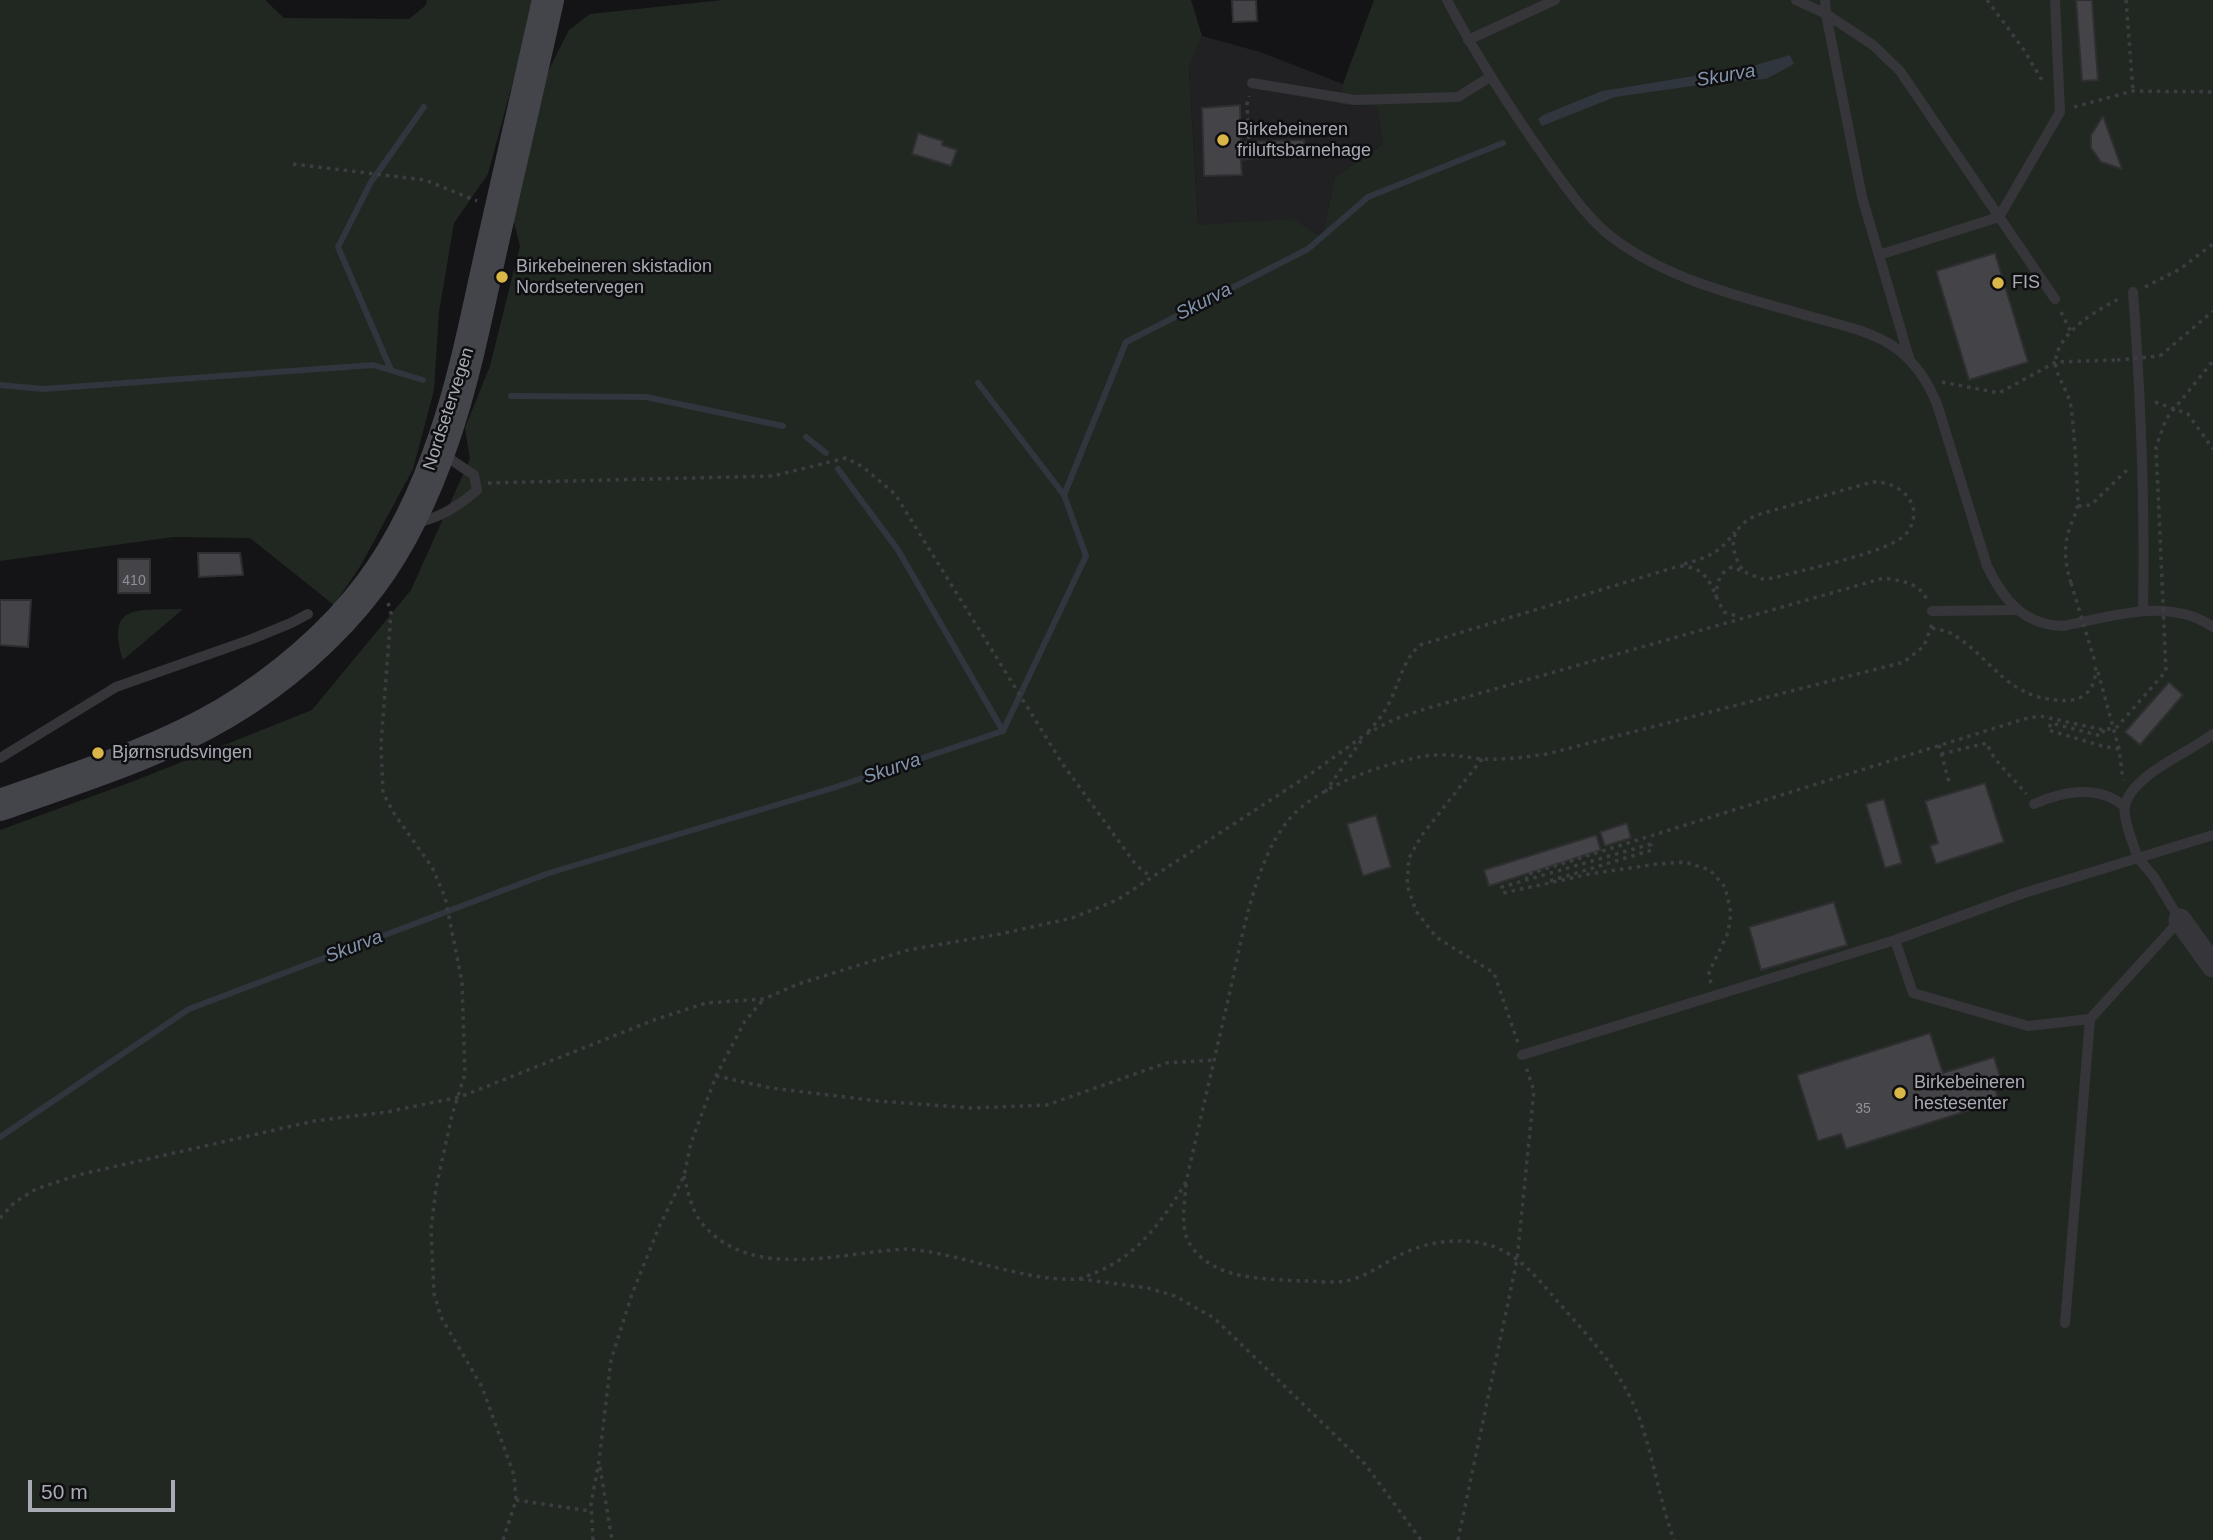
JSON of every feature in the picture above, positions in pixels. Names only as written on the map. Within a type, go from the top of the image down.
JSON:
[{"type":"main road","name":"Nordsetervegen","points":[[0,805],[187,733],[225,713],[320,640],[371,584],[408,523],[439,451],[470,345],[548,0]]},
{"type":"street","points":[[2180,920],[2212,962]]},
{"type":"lane","points":[[1447,0],[1490,76],[1573,197],[1598,224],[1636,254],[1679,276],[1725,292],[1856,329],[1891,344],[1909,359],[1926,379],[1937,404],[1987,566],[1998,589],[2015,610],[2027,618],[2050,626],[2143,611],[2182,613],[2205,621],[2213,627]]},
{"type":"lane","points":[[1468,40],[1555,0]]},
{"type":"lane","points":[[1796,0],[1826,14],[1873,45],[1900,71],[2055,299]]},
{"type":"lane","points":[[1825,0],[1862,197],[1909,359]]},
{"type":"lane","points":[[1879,255],[1999,217],[2060,112],[2055,0]]},
{"type":"lane","points":[[1252,83],[1354,100],[1458,97],[1490,76]]},
{"type":"lane","points":[[2133,292],[2142,455],[2143,611]]},
{"type":"lane","points":[[408,523],[428,520],[463,503],[477,489],[474,475],[439,451]]},
{"type":"lane","points":[[1932,611],[2015,610]]},
{"type":"lane","points":[[0,758],[116,687],[252,639],[308,614]]},
{"type":"lane","points":[[2065,1323],[2090,1019],[2180,920],[2154,877],[2138,858],[2125,807],[2134,790],[2155,771],[2196,748],[2213,734]]},
{"type":"lane","points":[[2034,804],[2074,793],[2098,792],[2114,797],[2125,807]]},
{"type":"lane","points":[[1522,1055],[1895,940],[2024,893],[2213,835]]},
{"type":"lane","points":[[1895,940],[1913,993],[2028,1026],[2090,1019]]},
{"type":"path","points":[[1987,0],[2024,50],[2060,112],[2133,90],[2213,92]]},
{"type":"path","points":[[2126,0],[2133,90]]},
{"type":"path","points":[[1249,139],[1247,104],[1252,83]]},
{"type":"path","points":[[293,164],[425,180],[481,202],[498,217]]},
{"type":"path","points":[[2125,807],[2123,766],[2119,749],[2066,566],[2066,540],[2078,506],[2071,408],[2056,362],[2062,343],[2099,309],[2180,269],[2213,244]]},
{"type":"path","points":[[2055,299],[2071,332]]},
{"type":"path","points":[[1926,379],[1999,393],[2056,362],[2160,356],[2213,311]]},
{"type":"path","points":[[1527,880],[1526,875],[1939,745],[2040,716],[2104,730],[2117,727],[2166,671],[2156,447],[2165,419],[2213,361]]},
{"type":"path","points":[[2140,401],[2162,403],[2188,414],[2213,450]]},
{"type":"path","points":[[2078,506],[2091,505],[2142,455]]},
{"type":"path","points":[[476,484],[773,476],[846,458],[863,467],[895,494],[1062,763],[1136,864],[1152,877]]},
{"type":"path","points":[[1324,793],[1387,707],[1410,654],[1420,645],[1710,557],[1724,547],[1736,531],[1744,521],[1756,514],[1872,482],[1885,481],[1898,486],[1907,495],[1912,508],[1912,522],[1908,532],[1890,545],[1774,578],[1751,576],[1742,569],[1735,558],[1732,544],[1736,531]]},
{"type":"path","points":[[1679,566],[1693,566],[1708,577],[1724,612],[1741,617]]},
{"type":"path","points":[[1716,599],[1717,583],[1723,572],[1732,567],[1742,569]]},
{"type":"path","points":[[0,1218],[15,1202],[36,1189],[78,1175],[314,1121],[387,1112],[460,1097],[654,1020],[706,1003],[764,999],[798,984],[908,950],[1072,918],[1117,900],[1312,773],[1366,734],[1395,719],[1741,617],[1884,578],[1909,582],[1924,592],[1932,611],[1932,628],[1924,646],[1904,662],[1547,754],[1511,759],[1482,759],[1455,754],[1422,757],[1364,773],[1324,793],[1307,802],[1294,814],[1268,853],[1245,925],[1186,1182],[1184,1219],[1190,1245],[1212,1265],[1234,1273],[1261,1278],[1309,1281],[1351,1280],[1382,1266],[1402,1253],[1450,1241],[1494,1247],[1517,1260],[1532,1272],[1605,1353],[1642,1425],[1674,1540]]},
{"type":"path","points":[[387,598],[391,613],[381,744],[383,793],[395,815],[432,867],[444,897],[462,982],[465,1074],[460,1097],[452,1115],[436,1188],[431,1228],[434,1294],[441,1317],[482,1387],[514,1475],[516,1500],[503,1540]]},
{"type":"path","points":[[1932,628],[1954,634],[1973,648],[1989,667],[2010,684],[2049,699],[2077,699],[2086,694],[2096,677],[2096,669]]},
{"type":"path","points":[[2104,730],[2101,736],[2050,723],[2048,730],[2119,749]]},
{"type":"path","points":[[1941,754],[1987,743],[1991,756],[2011,775],[2034,804]]},
{"type":"path","points":[[1939,745],[1949,782]]},
{"type":"path","points":[[1458,1540],[1517,1260],[1534,1091],[1494,973],[1436,937],[1416,911],[1407,885],[1409,858],[1422,835],[1482,759]]},
{"type":"path","points":[[1533,887],[1652,850],[1651,844],[1502,887],[1503,893],[1533,887],[1590,874],[1657,864],[1685,862],[1710,870],[1725,887],[1731,913],[1728,933],[1709,972],[1713,996]]},
{"type":"path","points":[[593,1540],[591,1511],[611,1360],[632,1294],[659,1227],[684,1176],[691,1143],[716,1076],[745,1021],[764,999]]},
{"type":"path","points":[[716,1076],[771,1088],[878,1101],[973,1108],[1047,1105],[1166,1063],[1214,1060]]},
{"type":"path","points":[[684,1176],[689,1198],[699,1220],[721,1242],[750,1256],[799,1259],[906,1249],[925,1250],[1039,1275],[1149,1288],[1194,1305],[1214,1318],[1365,1464],[1421,1540]]},
{"type":"path","points":[[1079,1279],[1106,1268],[1129,1254],[1168,1213],[1186,1182]]},
{"type":"path","points":[[599,1461],[612,1540]]},
{"type":"path","points":[[516,1500],[591,1511]]},
{"type":"shaded area","points":[[0,0],[265,0],[284,18],[409,19],[426,5],[427,0],[535,0],[488,174],[454,223],[439,312],[434,390],[413,469],[361,565],[334,605],[250,538],[173,537],[0,561]]},
{"type":"shaded area","points":[[723,0],[1191,0],[1202,36],[1189,67],[1198,225],[1293,219],[1322,238],[1335,177],[1383,144],[1377,106],[1340,105],[1343,84],[1374,0],[2213,0],[2213,1540],[0,1540],[0,830],[134,781],[312,710],[411,590],[470,459],[465,428],[490,366],[520,246],[511,210],[542,83],[569,30],[590,14]]},
{"type":"shaded area","points":[[1202,36],[1260,52],[1343,84],[1341,105],[1377,106],[1383,144],[1335,177],[1322,239],[1198,225],[1189,66]]},
{"type":"shaded area","points":[[183,609],[123,660],[119,627],[123,618],[140,610]]},
{"type":"water","points":[[1790,55],[1794,64],[1766,79],[1713,83],[1615,97],[1542,126],[1538,119],[1602,91],[1749,67]]},
{"type":"building","points":[[1232,0],[1256,0],[1257,21],[1233,22]]},
{"type":"building","points":[[2076,0],[2092,0],[2098,80],[2082,81]]},
{"type":"building","points":[[1240,105],[1241,142],[1304,140],[1305,150],[1241,160],[1242,175],[1204,176],[1202,108]]},
{"type":"building","points":[[2103,116],[2122,169],[2101,162],[2091,148],[2091,135]]},
{"type":"building","points":[[918,133],[943,141],[942,145],[957,150],[951,166],[912,154]]},
{"type":"building","points":[[1995,253],[2028,362],[1969,380],[1936,271]]},
{"type":"building","points":[[198,553],[240,553],[243,575],[199,577]]},
{"type":"building","points":[[118,559],[150,559],[150,593],[118,593]]},
{"type":"building","points":[[0,600],[31,600],[28,647],[0,645]]},
{"type":"building","points":[[2169,682],[2183,695],[2140,745],[2125,732]]},
{"type":"building","points":[[1985,783],[2004,842],[1936,864],[1930,846],[1938,843],[1925,801]]},
{"type":"building","points":[[1884,799],[1902,863],[1885,868],[1866,804]]},
{"type":"building","points":[[1376,815],[1391,867],[1363,876],[1347,824]]},
{"type":"building","points":[[1627,823],[1631,838],[1605,846],[1600,832]]},
{"type":"building","points":[[1596,835],[1601,850],[1489,886],[1484,870]]},
{"type":"building","points":[[1834,902],[1847,945],[1761,970],[1749,927]]},
{"type":"building","name":"Birkebeineren hestesenter","points":[[1930,1033],[1943,1073],[1994,1057],[2002,1083],[1994,1086],[1999,1101],[1846,1149],[1841,1134],[1818,1141],[1797,1075]]},
{"type":"waterway","points":[[391,370],[338,247],[371,182],[424,107]]},
{"type":"waterway","name":"Skurva","points":[[0,1137],[189,1009],[549,873],[833,788],[1003,731],[1086,556],[1064,495],[1126,342],[1308,249],[1368,197],[1503,143]]},
{"type":"waterway","points":[[0,385],[43,389],[373,365],[423,380]]},
{"type":"waterway","points":[[978,383],[1064,495]]},
{"type":"waterway","points":[[511,396],[646,397],[783,426]]},
{"type":"waterway","points":[[806,437],[826,453]]},
{"type":"waterway","points":[[838,469],[898,550],[1003,731]]},
{"type":"place","name":"Birkebeineren friluftsbarnehage","points":[[1223,140]]},
{"type":"place","name":"Birkebeineren skistadion Nordsetervegen","points":[[502,277]]},
{"type":"place","name":"FIS","points":[[1998,283]]},
{"type":"place","name":"Bjørnsrudsvingen","points":[[98,753]]},
{"type":"place","name":"Birkebeineren hestesenter","points":[[1900,1093]]}]
